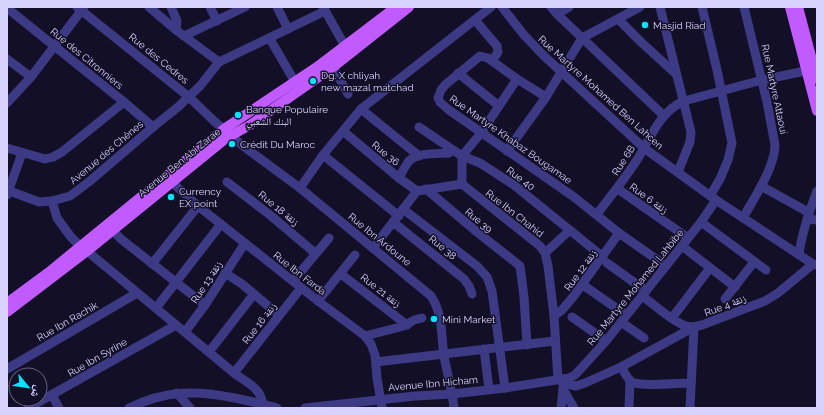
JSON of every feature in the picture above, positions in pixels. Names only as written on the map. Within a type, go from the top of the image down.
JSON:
[{"type":"main road","name":"Avenue Ben Abi Zarae","points":[[7,312],[228,132],[396,7]]},
{"type":"main road","name":"Avenue Ben Abi Zarae","points":[[7,303],[84,248],[112,230],[173,181],[228,132],[250,125],[333,67],[409,7]]},
{"type":"main road","points":[[790,7],[805,71],[817,112]]},
{"type":"main road","points":[[798,7],[813,47],[817,79]]},
{"type":"street","points":[[149,7],[176,30],[219,62],[270,39],[324,9],[345,46]]},
{"type":"street","points":[[171,7],[177,21],[176,30]]},
{"type":"street","points":[[210,7],[217,21]]},
{"type":"street","points":[[277,7],[288,29]]},
{"type":"street","points":[[300,188],[323,155],[361,109],[491,7]]},
{"type":"street","name":"Rue Martyre Mohamed Ben Lahcen","points":[[502,7],[524,35],[644,148],[713,198],[815,264]]},
{"type":"street","points":[[554,10],[569,7]]},
{"type":"street","points":[[507,151],[546,98],[582,38],[640,7]]},
{"type":"street","points":[[660,7],[676,74],[690,123],[690,142],[678,172]]},
{"type":"street","name":"Rue Martyre Mohamed Lahbibe","points":[[562,383],[580,371],[606,341],[701,222],[713,198],[728,160],[732,143],[722,92],[702,7]]},
{"type":"street","name":"Rue Martyre Attaoui","points":[[743,218],[761,186],[773,158],[775,145],[762,80],[744,7]]},
{"type":"street","name":"Rue des Citronniers","points":[[7,8],[153,127]]},
{"type":"street","points":[[7,103],[31,77],[81,8]]},
{"type":"street","name":"Rue des Cedres","points":[[81,8],[189,97],[228,132]]},
{"type":"street","points":[[184,36],[241,8]]},
{"type":"street","points":[[554,10],[663,115],[674,106],[684,101],[762,80],[805,71]]},
{"type":"street","points":[[618,19],[676,74]]},
{"type":"street","points":[[475,20],[498,48],[498,52],[492,61],[546,98]]},
{"type":"street","points":[[270,39],[296,82]]},
{"type":"street","name":"Rue Martyre Khabaz Bougamae","points":[[492,61],[480,56],[442,89],[438,100],[449,110],[597,214],[619,233],[666,266]]},
{"type":"street","points":[[7,59],[31,77]]},
{"type":"street","name":"Avenue des Chênes","points":[[8,192],[39,202],[52,202],[70,196],[178,108],[219,62]]},
{"type":"street","points":[[333,67],[348,94]]},
{"type":"street","points":[[458,74],[498,106]]},
{"type":"street","points":[[373,248],[417,191],[462,184],[462,156],[481,133],[517,79]]},
{"type":"street","points":[[7,148],[45,159],[54,157],[124,102]]},
{"type":"street","points":[[361,109],[419,156]]},
{"type":"street","name":"Rue 6B","points":[[597,214],[618,189],[663,115]]},
{"type":"street","name":"Rue 40","points":[[419,127],[462,156],[480,163],[514,185],[644,293]]},
{"type":"street","name":"Rue 36","points":[[342,131],[417,191]]},
{"type":"street","name":"Rue Ibn Ardoune","points":[[228,132],[300,188],[425,290],[434,300],[440,314],[444,354],[454,408]]},
{"type":"street","points":[[8,192],[22,153]]},
{"type":"street","points":[[399,178],[409,161],[419,156],[449,153]]},
{"type":"street","points":[[323,155],[399,216],[477,266],[487,277],[492,291],[505,388]]},
{"type":"street","name":"Rue Ibn Farda","points":[[173,181],[177,187],[198,206],[301,288],[365,336],[373,348],[382,404]]},
{"type":"street","name":"Rue 18 زنقة","points":[[227,182],[284,226],[315,253]]},
{"type":"street","name":"Rue Ibn Chahid","points":[[462,184],[540,246],[545,253]]},
{"type":"street","points":[[761,186],[817,220]]},
{"type":"street","name":"Rue 39","points":[[426,189],[520,266],[524,297],[527,345]]},
{"type":"street","name":"Rue 6 زنقة","points":[[618,189],[688,238]]},
{"type":"street","points":[[799,254],[801,238],[817,191]]},
{"type":"street","points":[[52,202],[56,218],[71,237],[234,373],[258,391],[262,397],[262,404]]},
{"type":"street","points":[[152,264],[198,206]]},
{"type":"street","name":"Rue 38","points":[[399,216],[464,279],[472,294]]},
{"type":"street","points":[[701,222],[766,270]]},
{"type":"street","points":[[156,308],[221,224]]},
{"type":"street","points":[[112,230],[121,239],[205,305]]},
{"type":"street","points":[[561,408],[562,383],[555,341],[554,316],[545,253],[570,230]]},
{"type":"street","name":"Rue 12 زنقة","points":[[554,316],[566,306],[605,260],[619,233]]},
{"type":"street","points":[[293,281],[329,238]]},
{"type":"street","name":"Rue 13 زنقة","points":[[185,332],[205,305],[245,243]]},
{"type":"street","points":[[682,246],[735,286]]},
{"type":"street","points":[[318,301],[355,255]]},
{"type":"street","points":[[725,299],[754,262]]},
{"type":"street","name":"Rue 4 زنقة","points":[[562,383],[576,386],[585,383],[621,367],[694,327],[764,301],[778,293],[815,264]]},
{"type":"street","points":[[672,318],[710,268]]},
{"type":"street","points":[[225,272],[279,315]]},
{"type":"street","name":"Rue 21 زنقة","points":[[341,274],[407,325]]},
{"type":"street","points":[[583,285],[623,318],[644,338]]},
{"type":"street","name":"Rue 16 زنقة","points":[[234,373],[301,288]]},
{"type":"street","name":"Rue Ibn Rachik","points":[[7,369],[137,293]]},
{"type":"street","points":[[644,293],[672,318],[686,326],[694,327],[690,408]]},
{"type":"street","points":[[209,352],[254,294]]},
{"type":"street","points":[[572,317],[606,341]]},
{"type":"street","points":[[365,336],[407,325],[414,320],[422,318]]},
{"type":"street","name":"Rue Ibn Syrine","points":[[28,408],[176,325]]},
{"type":"street","points":[[376,362],[555,341]]},
{"type":"street","points":[[484,349],[488,390]]},
{"type":"street","points":[[621,367],[633,382],[691,387]]},
{"type":"street","points":[[629,408],[630,380]]},
{"type":"street","points":[[562,383],[574,408]]},
{"type":"street","name":"Avenue Ibn Hicham","points":[[305,408],[382,404],[414,396],[452,394],[562,383]]},
{"type":"street","points":[[177,393],[190,408]]},
{"type":"street","points":[[130,408],[153,398],[177,393],[210,394],[277,408]]},
{"type":"street","points":[[52,395],[59,408]]},
{"type":"place","name":"Masjid Riad","points":[[645,25]]},
{"type":"place","name":"Dg. X chliyah new mazal matchad","points":[[313,81]]},
{"type":"place","name":"Banque Populaire البنك الشعبي","points":[[238,115]]},
{"type":"place","name":"Crédit Du Maroc","points":[[232,144]]},
{"type":"place","name":"Currency EX point","points":[[171,197]]},
{"type":"place","name":"Mini Market","points":[[434,319]]}]
